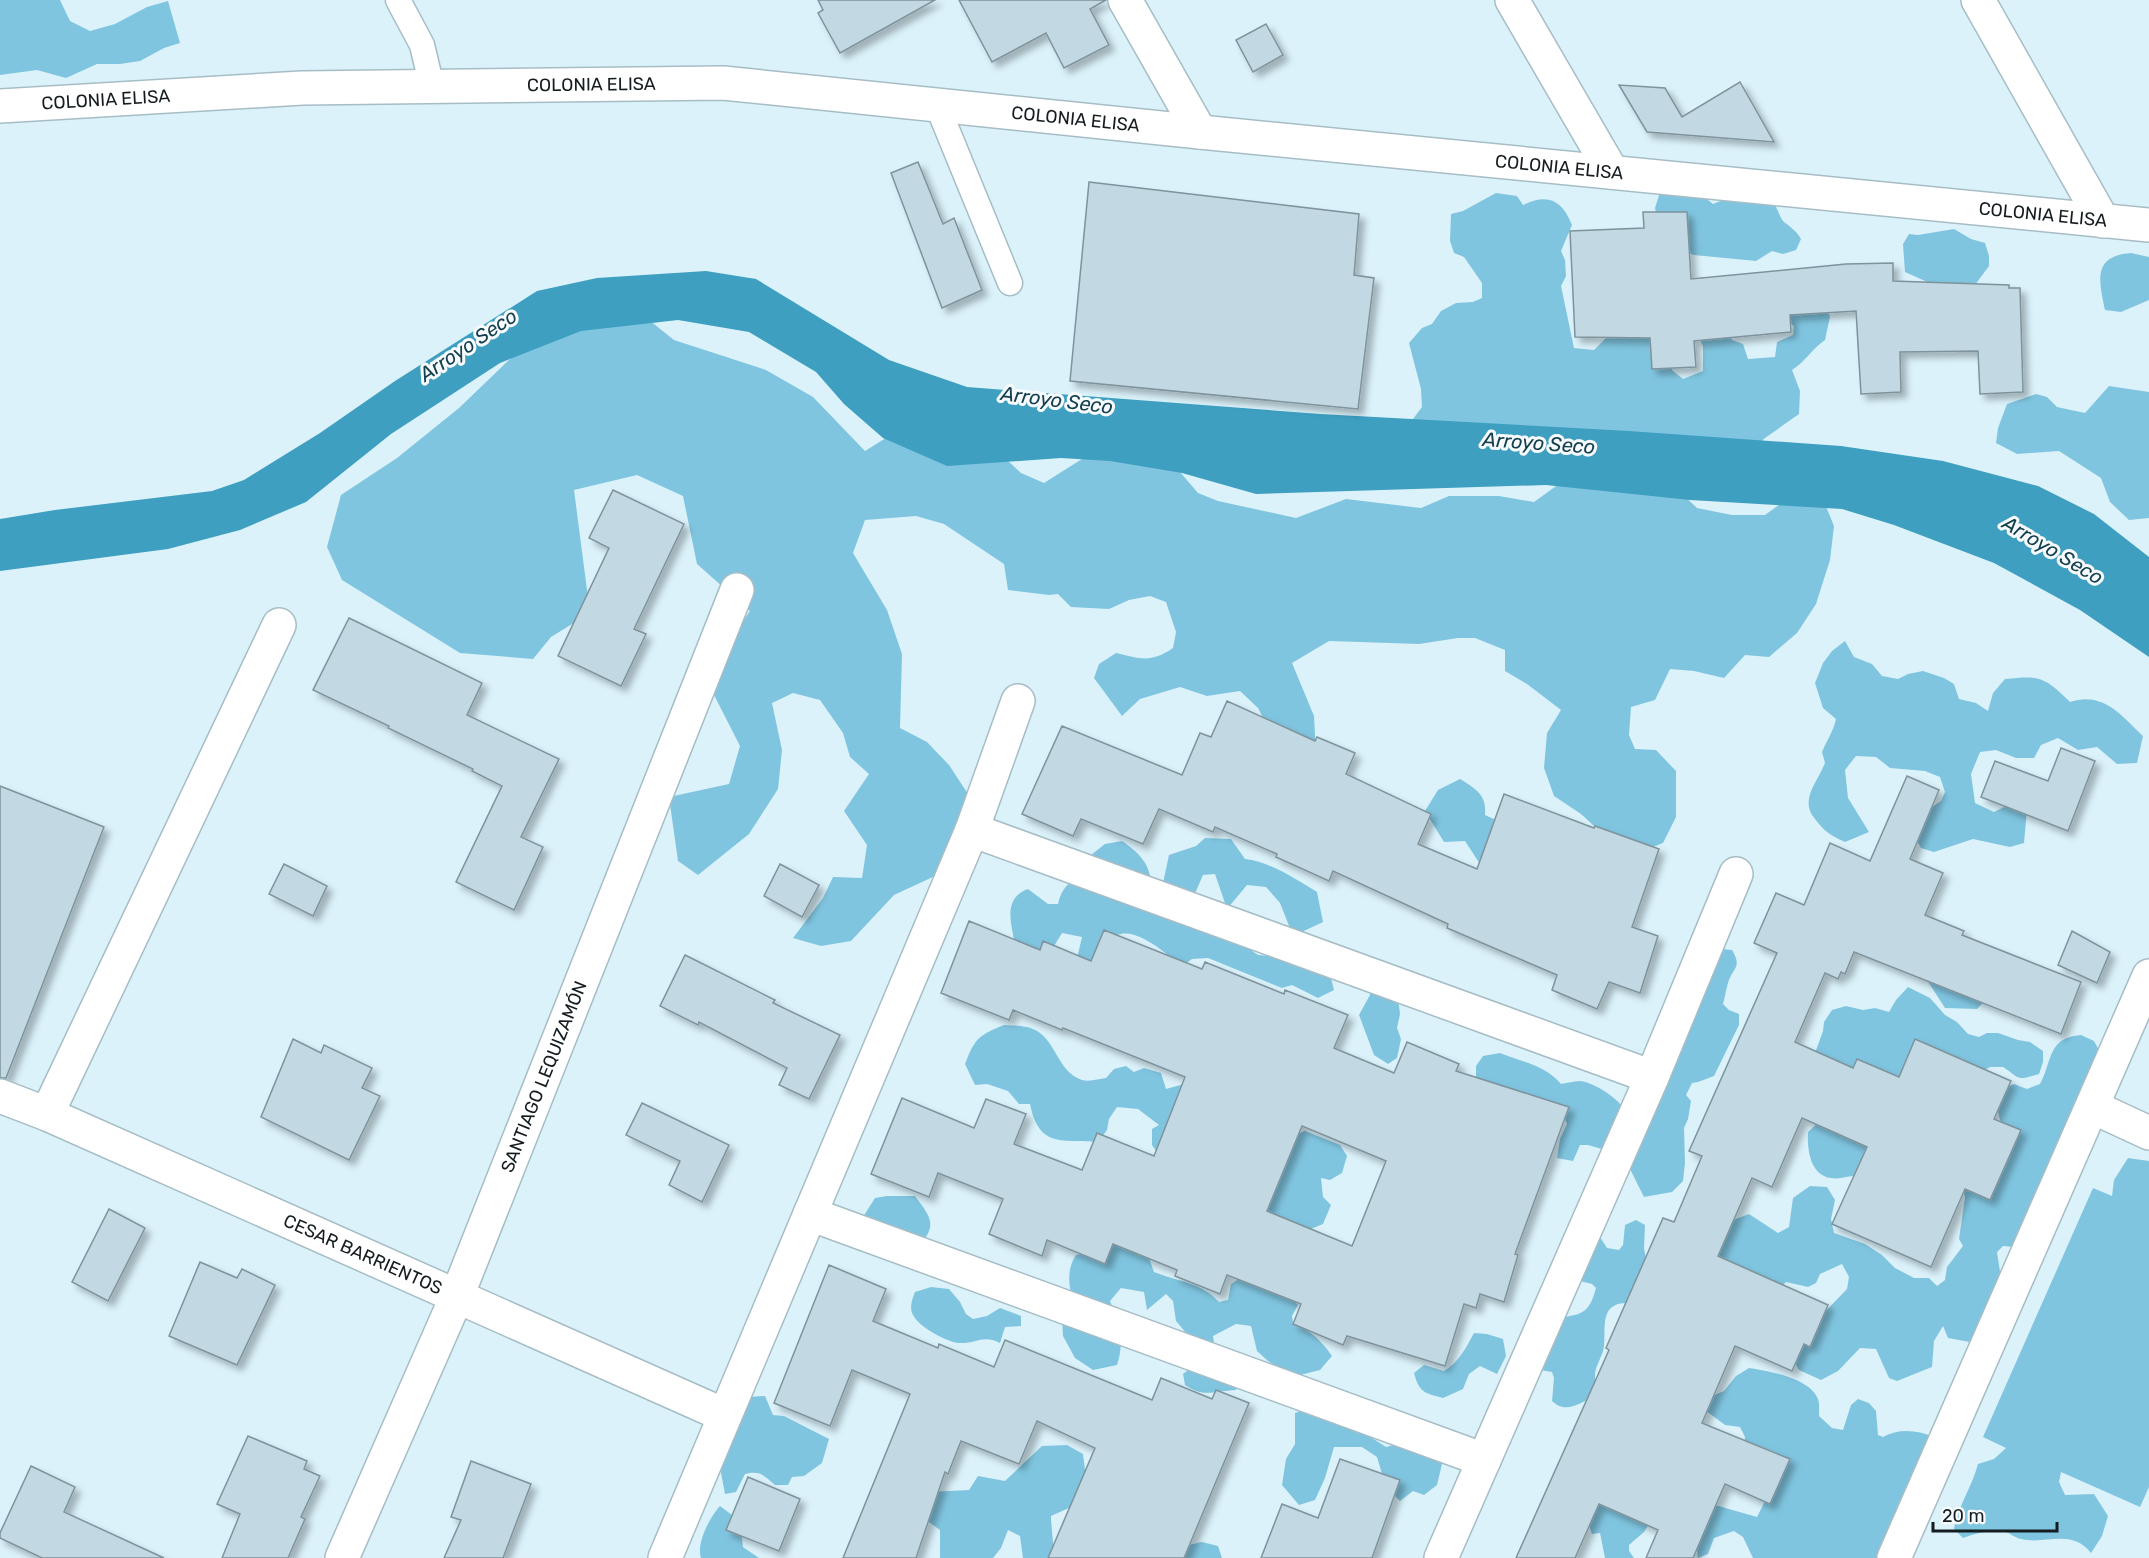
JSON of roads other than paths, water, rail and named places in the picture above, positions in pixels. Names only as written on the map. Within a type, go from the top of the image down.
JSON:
[{"type":"street","points":[[1125,0],[1200,132]]},
{"type":"street","points":[[1512,0],[1611,172]]},
{"type":"street","points":[[1978,0],[2103,221]]},
{"type":"street","name":"COLONIA ELISA","points":[[0,106],[302,88],[723,83],[2149,225]]},
{"type":"street","name":"SANTIAGO LEQUIZAMÓN","points":[[342,1558],[457,1296],[737,591]]},
{"type":"street","points":[[47,1114],[279,625]]},
{"type":"street","points":[[665,1558],[972,830],[1018,701]]},
{"type":"street","points":[[972,830],[1652,1077]]},
{"type":"street","points":[[1441,1558],[1652,1077],[1736,874]]},
{"type":"street","points":[[1901,1556],[2149,976]]},
{"type":"street","name":"CESAR BARRIENTOS","points":[[0,1096],[47,1114],[724,1415]]},
{"type":"street","points":[[2093,1107],[2149,1132]]},
{"type":"street","points":[[810,1214],[1484,1460]]},
{"type":"lane","points":[[398,0],[422,45],[432,87]]},
{"type":"lane","points":[[937,105],[1010,283]]},
{"type":"water","name":"Arroyo Seco","points":[[706,271],[756,279],[889,360],[967,387],[1320,414],[1629,431],[1841,446],[1943,461],[2038,486],[2094,514],[2149,557],[2149,657],[2080,610],[1994,563],[1894,525],[1842,509],[1690,500],[1546,485],[1256,494],[1182,473],[1110,461],[1061,458],[947,466],[883,438],[844,404],[816,372],[749,332],[678,320],[581,331],[500,363],[391,434],[306,502],[240,530],[168,549],[0,571],[0,519],[212,491],[244,480],[537,291],[597,278]]}]
